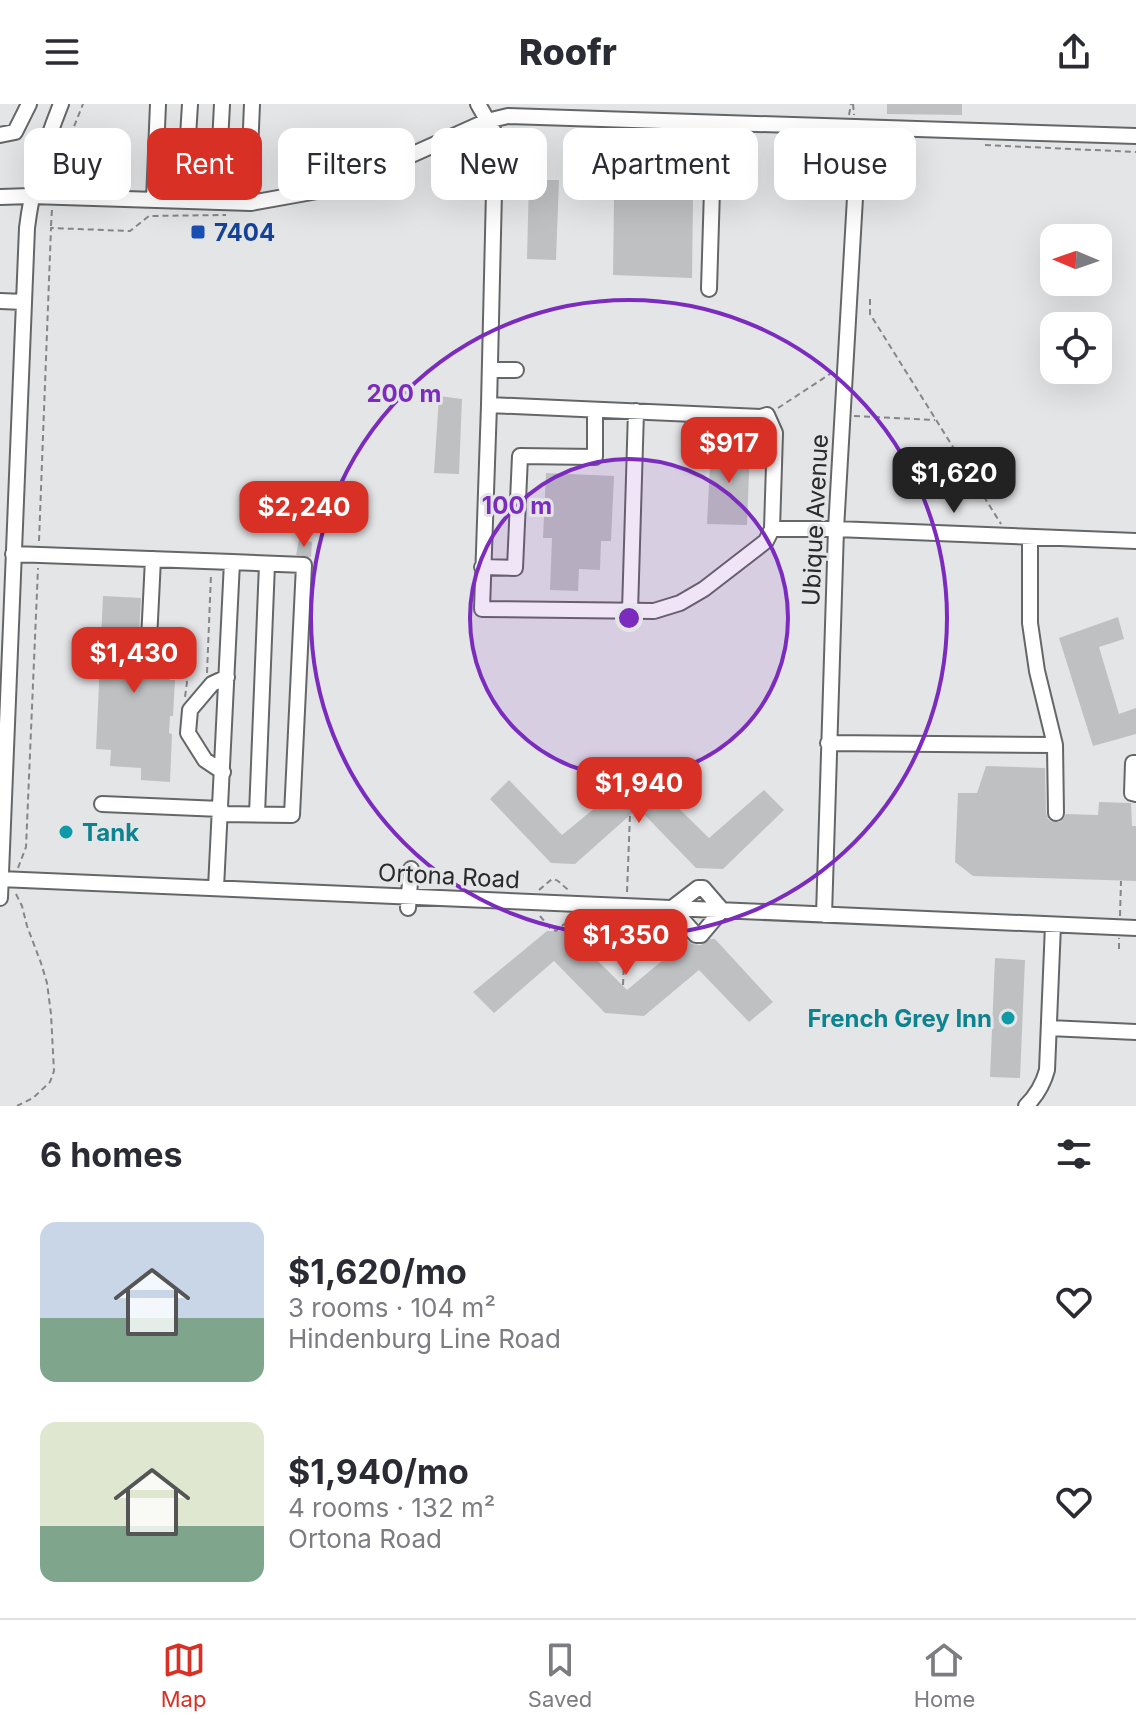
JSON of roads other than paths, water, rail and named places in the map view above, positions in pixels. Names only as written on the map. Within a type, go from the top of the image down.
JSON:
[{"type":"street","points":[[0,135],[15,132],[29,104]]},
{"type":"street","points":[[52,128],[61,104]]},
{"type":"street","points":[[157,128],[158,104]]},
{"type":"street","points":[[184,201],[190,104]]},
{"type":"street","points":[[217,202],[222,104]]},
{"type":"street","points":[[251,203],[252,104]]},
{"type":"street","points":[[478,104],[494,132],[495,149],[482,609],[654,611],[680,603],[704,589],[766,541],[772,529],[775,433],[767,415],[489,405]]},
{"type":"street","points":[[154,200],[251,203],[323,190],[371,173],[508,110],[780,128]]},
{"type":"street","points":[[709,289],[714,123]]},
{"type":"street","points":[[916,134],[1136,136]]},
{"type":"street","points":[[0,197],[24,196]]},
{"type":"street","points":[[0,898],[5,625],[13,554],[30,200]]},
{"type":"street","name":"Ubique Avenue","points":[[824,915],[836,529],[855,200]]},
{"type":"street","points":[[0,301],[24,302]]},
{"type":"street","points":[[490,370],[516,370]]},
{"type":"street","points":[[482,567],[515,568],[520,456],[595,457],[595,410]]},
{"type":"street","points":[[630,611],[636,411]]},
{"type":"street","points":[[772,529],[1136,541]]},
{"type":"street","points":[[1030,537],[1030,623],[1037,671],[1055,745],[1056,813]]},
{"type":"street","points":[[13,554],[304,565],[292,815],[102,804]]},
{"type":"street","points":[[149,640],[153,559]]},
{"type":"street","points":[[216,888],[232,562]]},
{"type":"street","points":[[257,814],[267,564]]},
{"type":"street","points":[[223,772],[205,760],[188,733],[190,710],[212,684],[227,677]]},
{"type":"street","points":[[828,743],[1055,745]]},
{"type":"street","points":[[1136,763],[1133,763],[1132,793],[1136,794]]},
{"type":"street","points":[[409,902],[411,869]]},
{"type":"street","name":"Ortona Road","points":[[0,879],[216,888],[409,902],[672,908],[1136,928]]},
{"type":"street","points":[[698,888],[703,888],[722,910],[701,935],[696,935],[672,908],[698,888]]},
{"type":"street","points":[[1026,1106],[1043,1084],[1047,1070],[1053,925]]},
{"type":"street","points":[[1049,1028],[1136,1032]]},
{"type":"place","name":"7404","points":[[198,232]]},
{"type":"place","name":"Tank","points":[[66,832]]},
{"type":"place","name":"French Grey Inn","points":[[1008,1018]]}]
